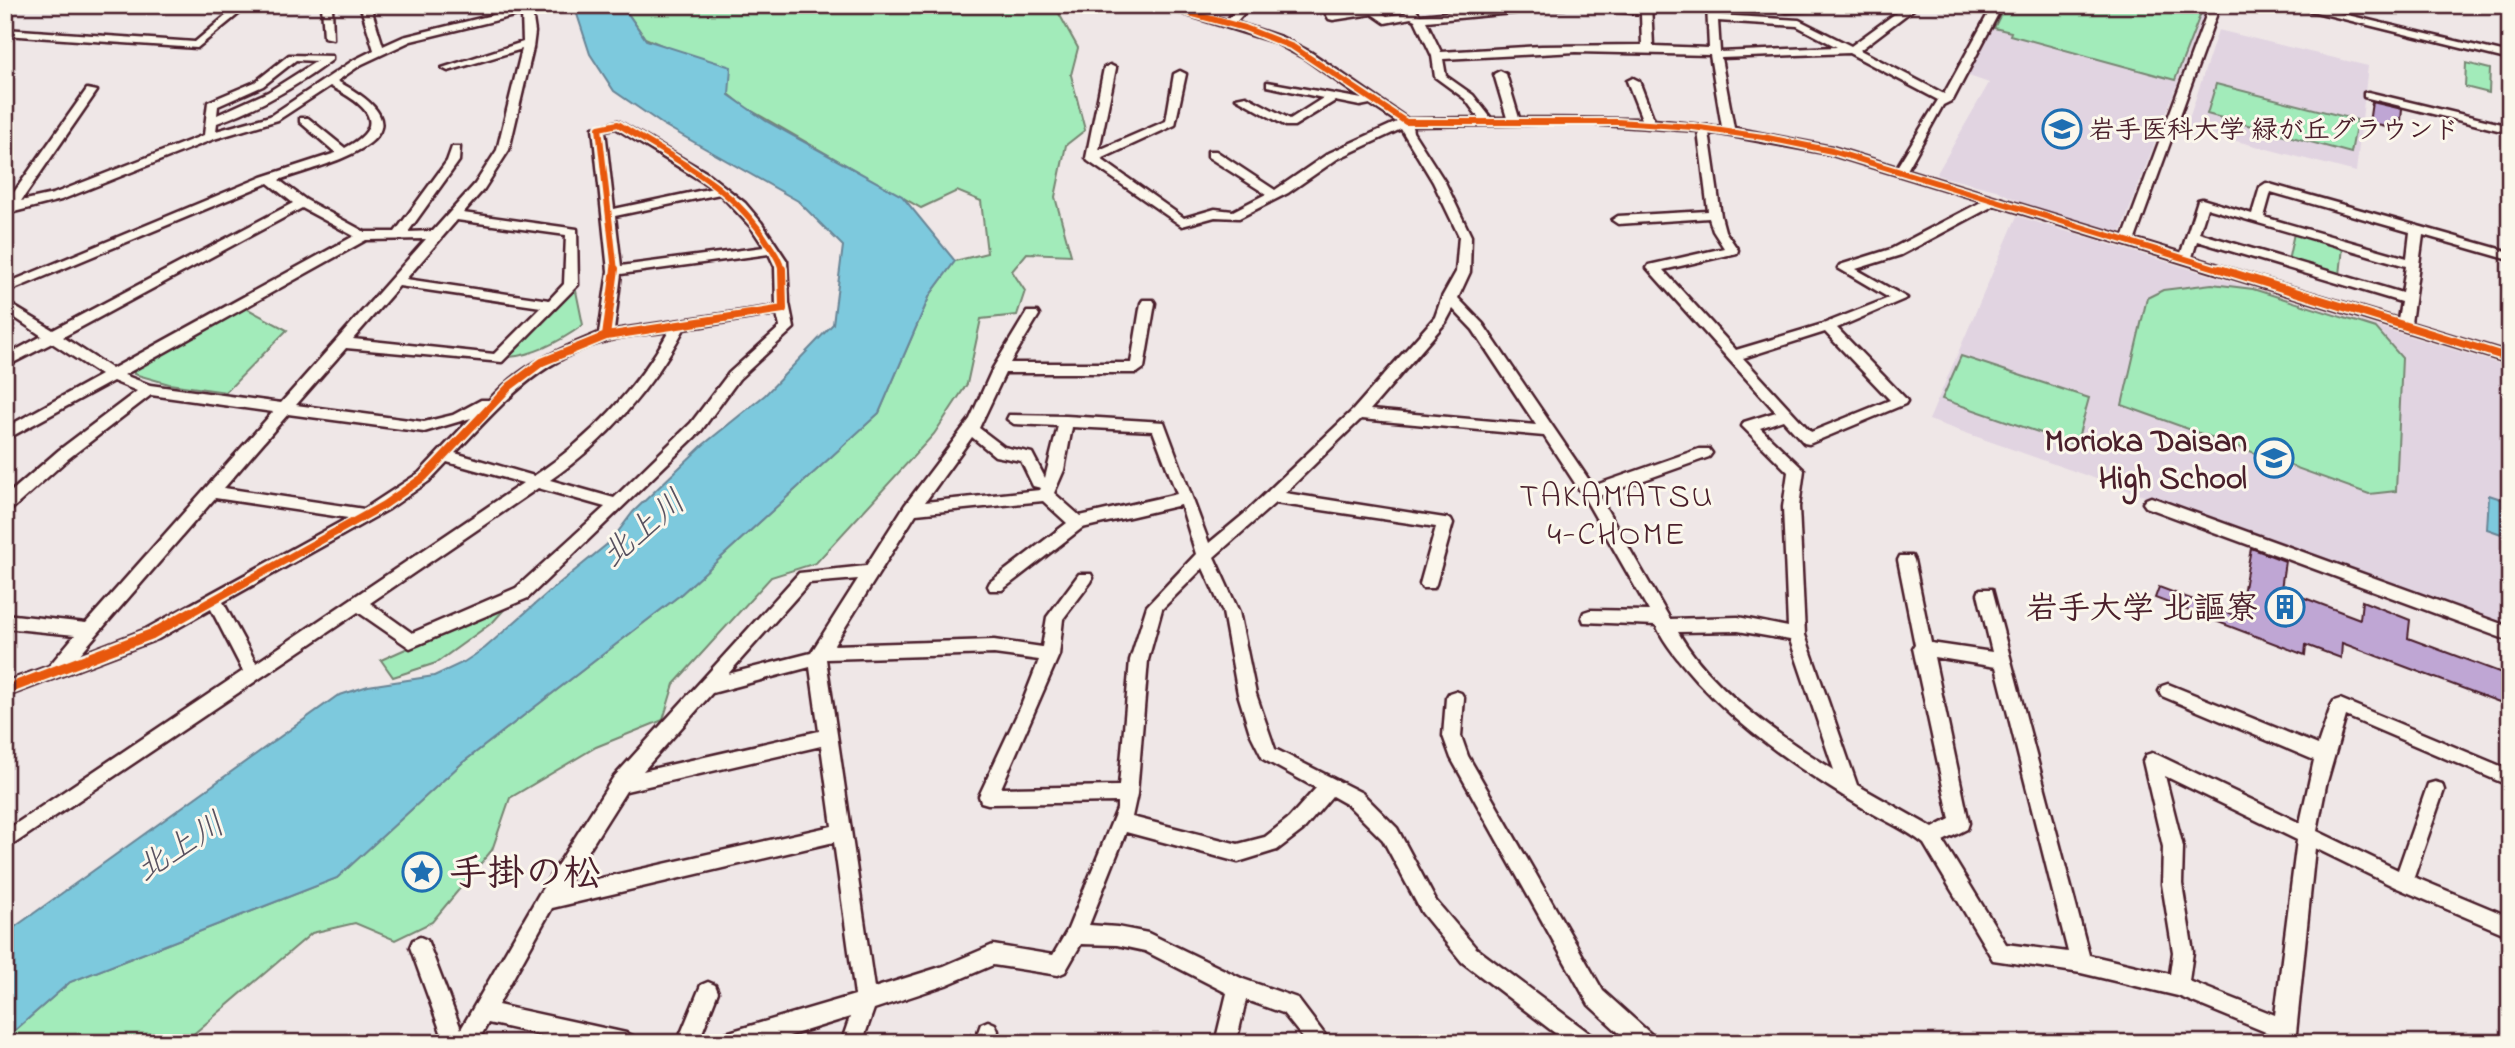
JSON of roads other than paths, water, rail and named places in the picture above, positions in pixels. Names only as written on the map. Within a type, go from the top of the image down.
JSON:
[{"type":"street","points":[[5,32],[197,45],[236,12],[197,5]]},
{"type":"street","points":[[327,5],[329,37]]},
{"type":"street","points":[[365,5],[379,51]]},
{"type":"street","points":[[1160,5],[1189,9],[1228,25],[1261,32],[1324,65],[1370,100],[1406,122]]},
{"type":"street","points":[[1228,25],[1246,5]]},
{"type":"street","points":[[1326,5],[1333,17],[1372,8],[1385,20],[1415,13],[1565,5]]},
{"type":"street","points":[[1586,5],[1646,8],[1648,48]]},
{"type":"street","points":[[1712,5],[1715,53],[1728,130]]},
{"type":"street","points":[[1786,5],[1787,9],[1849,5]]},
{"type":"street","points":[[1437,56],[1487,51],[1648,48],[1715,53],[1853,50],[1914,5]]},
{"type":"street","points":[[1900,172],[1940,103],[1947,100],[1994,12],[1968,5]]},
{"type":"street","points":[[2128,242],[2216,5]]},
{"type":"street","points":[[2292,5],[2510,57]]},
{"type":"street","points":[[8,209],[57,197],[210,137],[274,118],[358,62],[422,34],[526,8],[530,32],[528,44],[503,150],[492,171],[456,216],[55,670]]},
{"type":"street","points":[[1415,13],[1437,56],[1441,77],[1469,96],[1488,122]]},
{"type":"street","points":[[1713,18],[1799,23],[1947,100]]},
{"type":"street","points":[[448,68],[528,44]]},
{"type":"street","points":[[210,137],[212,104],[259,84],[293,57],[328,58],[284,90],[245,109],[211,121]]},
{"type":"street","points":[[1092,158],[1110,68]]},
{"type":"street","points":[[1092,158],[1171,123],[1180,74]]},
{"type":"street","points":[[1500,74],[1514,121]]},
{"type":"street","points":[[1633,81],[1648,123]]},
{"type":"street","points":[[5,289],[270,179],[344,153],[365,141],[376,124],[370,108],[331,82]]},
{"type":"street","points":[[1271,84],[1360,103],[1370,100]]},
{"type":"street","points":[[8,209],[91,91]]},
{"type":"street","points":[[2368,95],[2510,130]]},
{"type":"street","points":[[1242,98],[1290,124],[1333,97]]},
{"type":"street","points":[[304,120],[344,153]]},
{"type":"street","points":[[726,1043],[794,1025],[946,975],[993,955],[1058,965],[1076,934],[1122,822],[1128,794],[1139,660],[1155,606],[1205,555],[1272,497],[1358,414],[1441,319],[1463,272],[1465,236],[1439,182],[1407,132],[1406,122]]},
{"type":"street","points":[[1092,158],[1182,222],[1215,214],[1235,215],[1275,195],[1333,156],[1406,122],[1648,123],[1728,130],[1832,151],[2510,358]]},
{"type":"street","points":[[358,603],[410,642],[522,593],[696,427],[734,376],[787,328],[779,294],[780,262],[764,232],[747,211],[688,164],[618,124],[599,128],[615,271],[606,336]]},
{"type":"street","points":[[1703,128],[1714,214],[1719,231],[1732,250],[1654,268],[1809,439],[1900,401],[1828,327]]},
{"type":"street","points":[[400,234],[453,161],[456,150]]},
{"type":"street","points":[[1212,154],[1275,195]]},
{"type":"street","points":[[270,179],[302,202],[363,236]]},
{"type":"street","points":[[2257,219],[2266,187],[2510,256]]},
{"type":"street","points":[[609,214],[723,190]]},
{"type":"street","points":[[1733,356],[1828,327],[1900,298],[1845,268],[1896,252],[1993,201]]},
{"type":"street","points":[[5,362],[302,202]]},
{"type":"street","points":[[2185,260],[2202,204],[2412,264]]},
{"type":"street","points":[[1618,220],[1714,214]]},
{"type":"street","points":[[344,343],[497,359],[570,285],[572,232],[456,216]]},
{"type":"street","points":[[2403,326],[2417,230]]},
{"type":"street","points":[[5,435],[363,236],[439,235]]},
{"type":"street","points":[[2192,235],[2407,299]]},
{"type":"street","points":[[615,271],[772,250]]},
{"type":"street","points":[[398,282],[550,304]]},
{"type":"street","points":[[1449,297],[1478,327],[1590,493],[1680,651],[1729,704],[1789,752],[1931,838],[2000,953],[2081,963],[2178,986],[2284,1036],[2306,835],[2340,706],[2510,778]]},
{"type":"street","points":[[1000,368],[1137,368],[1148,303]]},
{"type":"street","points":[[5,305],[111,375],[148,390],[424,427],[440,425],[475,412],[542,362],[606,336],[783,309]]},
{"type":"street","points":[[850,1043],[866,1001],[827,737],[819,655],[911,509],[971,429],[1000,368],[1032,315]]},
{"type":"street","points":[[5,842],[358,603],[585,444],[632,398],[663,358],[679,325]]},
{"type":"street","points":[[5,690],[152,634],[366,515],[424,477],[510,386]]},
{"type":"street","points":[[5,506],[64,454],[148,390]]},
{"type":"street","points":[[1358,414],[1547,431]]},
{"type":"street","points":[[1785,414],[1749,425],[1796,470],[1791,507],[1797,635],[1850,790]]},
{"type":"street","points":[[1014,419],[1159,426],[1205,555],[1231,612],[1247,694],[1259,733],[1269,754],[1355,799],[1390,834],[1429,907],[1469,955],[1586,1043]]},
{"type":"street","points":[[1048,489],[1056,470],[1066,421]]},
{"type":"street","points":[[971,429],[1000,452],[1027,457],[1038,482],[1048,489],[1076,523]]},
{"type":"street","points":[[1590,493],[1704,453]]},
{"type":"street","points":[[446,456],[617,505]]},
{"type":"street","points":[[911,509],[1048,489]]},
{"type":"street","points":[[211,492],[366,515]]},
{"type":"street","points":[[1272,497],[1445,523],[1428,583]]},
{"type":"street","points":[[996,586],[1076,523],[1186,498]]},
{"type":"street","points":[[2151,503],[2510,634]]},
{"type":"street","points":[[1906,560],[1960,823],[1931,838]]},
{"type":"street","points":[[465,1043],[546,900],[620,784],[805,577],[872,572]]},
{"type":"street","points":[[1085,578],[1055,617],[1057,630],[1050,655],[988,796],[1128,794]]},
{"type":"street","points":[[1986,594],[2081,963]]},
{"type":"street","points":[[214,600],[253,674]]},
{"type":"street","points":[[1590,617],[1738,624],[1797,635]]},
{"type":"street","points":[[5,621],[90,630]]},
{"type":"street","points":[[708,687],[819,655],[994,647],[1050,655]]},
{"type":"street","points":[[1923,648],[2003,661]]},
{"type":"street","points":[[2168,691],[2325,756]]},
{"type":"street","points":[[1455,698],[1452,736],[1460,758],[1596,998],[1646,1043]]},
{"type":"street","points":[[620,784],[827,737]]},
{"type":"street","points":[[2178,986],[2183,952],[2172,884],[2174,846],[2152,761],[2402,881],[2510,927]]},
{"type":"street","points":[[1122,822],[1238,853],[1270,844],[1296,824],[1331,785]]},
{"type":"street","points":[[2402,881],[2410,866],[2435,790]]},
{"type":"street","points":[[546,900],[841,832]]},
{"type":"street","points":[[1076,934],[1118,936],[1148,942],[1238,988],[1290,1005],[1321,1043]]},
{"type":"street","points":[[420,947],[456,1043]]},
{"type":"street","points":[[1225,1043],[1238,988]]},
{"type":"street","points":[[687,1043],[708,992]]},
{"type":"street","points":[[482,1012],[626,1043]]},
{"type":"water","name":"北上川","points":[[574,5],[622,5],[646,40],[731,67],[729,95],[766,121],[902,196],[955,261],[930,295],[879,413],[680,595],[462,763],[337,878],[70,982],[5,1039],[5,934],[337,696],[368,686],[434,676],[464,662],[485,648],[611,541],[633,512],[703,445],[765,395],[833,324],[843,246],[798,201],[662,124],[614,91],[590,54]]},
{"type":"water","points":[[2489,495],[2510,502],[2510,537],[2487,529]]},
{"type":"place","name":"岩手医科大学 緑が丘グラウンド","points":[[2062,129]]},
{"type":"place","name":"Morioka Daisan High School","points":[[2274,458]]},
{"type":"place","name":"岩手大学 北謳寮","points":[[2285,607]]},
{"type":"place","name":"手掛の松","points":[[422,872]]},
{"type":"district","name":"TAKAMATSU 4-CHOME","points":[[1617,513]]}]
